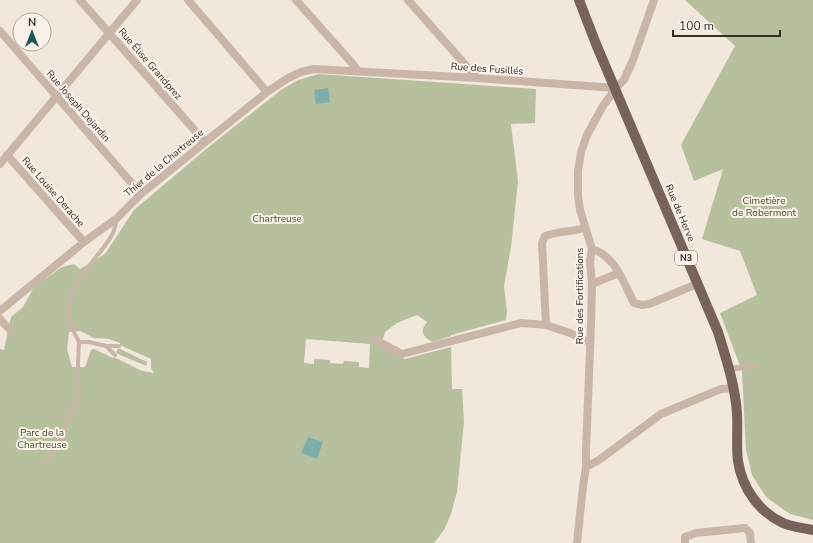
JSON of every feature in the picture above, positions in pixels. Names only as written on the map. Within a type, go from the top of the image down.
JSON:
[{"type":"main road","name":"N3","points":[[579,0],[596,44],[616,88]]},
{"type":"main road","name":"Rue de Herve","points":[[616,88],[718,332],[733,388],[736,411],[738,461],[741,473],[750,494],[761,508],[784,523],[813,530]]},
{"type":"street","name":"Rue Élise Grandprez","points":[[80,0],[205,142]]},
{"type":"street","points":[[0,164],[137,0]]},
{"type":"street","points":[[188,0],[267,92]]},
{"type":"street","points":[[296,0],[358,71]]},
{"type":"street","points":[[408,0],[477,78]]},
{"type":"street","name":"Rue des Fortifications","points":[[577,543],[586,467],[592,284],[590,268],[592,249],[580,210],[578,195],[578,171],[581,152],[587,135],[595,119],[616,88],[624,80],[633,60],[654,0]]},
{"type":"street","name":"Rue Joseph Dejardin","points":[[0,31],[141,194]]},
{"type":"street","name":"Thier de la Chartreuse","points":[[0,311],[84,242],[116,219],[141,194],[267,92],[288,78],[301,72],[314,69],[358,71]]},
{"type":"street","name":"Rue des Fusillés","points":[[358,71],[616,88]]},
{"type":"street","name":"Rue Louise Derache","points":[[7,155],[84,242]]},
{"type":"street","points":[[546,325],[542,243],[544,236],[571,232],[585,228]]},
{"type":"street","points":[[592,249],[600,251],[610,261],[619,273],[634,303],[642,305],[649,304],[697,284]]},
{"type":"street","points":[[592,284],[619,273]]},
{"type":"street","points":[[0,319],[10,330]]},
{"type":"street","points":[[374,339],[402,354],[521,323],[546,325],[570,333],[590,343]]},
{"type":"street","points":[[729,369],[754,366]]},
{"type":"street","points":[[586,467],[599,460],[661,414],[721,389],[733,388]]},
{"type":"street","points":[[685,543],[685,537],[696,533],[745,528],[750,533],[751,543]]},
{"type":"lane","points":[[45,464],[58,446],[63,435],[65,424],[79,393],[79,342],[69,320],[69,300],[73,290],[116,228],[116,219]]},
{"type":"lane","points":[[79,342],[89,342],[106,346],[119,346]]},
{"type":"lane","points":[[106,346],[115,355]]},
{"type":"green space","name":"Cimetière de Robermont","points":[[685,0],[813,0],[813,520],[790,514],[766,497],[752,475],[746,450],[742,371],[720,313],[757,295],[740,251],[702,239],[723,169],[694,181],[681,145],[735,46]]},
{"type":"green space","points":[[319,74],[536,89],[535,123],[511,124],[518,181],[511,247],[504,286],[507,311],[506,320],[451,335],[433,342],[423,334],[423,329],[427,322],[417,315],[397,323],[385,332],[381,347],[405,359],[451,347],[452,389],[462,389],[464,422],[457,492],[451,514],[444,530],[434,543],[0,543],[0,349],[4,350],[11,317],[23,307],[34,287],[62,267],[74,264],[80,269],[105,254],[134,210],[211,145],[281,90],[298,80]],"holes":[[[80,331],[94,338],[109,339],[120,343],[120,345],[151,359],[151,368],[154,373],[142,371],[94,349],[91,350],[85,367],[72,367],[67,349],[69,332]],[[306,339],[370,344],[369,368],[359,367],[359,362],[344,361],[343,364],[330,363],[330,360],[314,359],[314,364],[304,363]]]},
{"type":"green space","points":[[118,348],[147,362],[146,366],[116,353]]},
{"type":"water","points":[[328,88],[330,102],[316,104],[314,90]]},
{"type":"water","points":[[308,437],[323,442],[317,459],[301,453]]},
{"type":"park label","name":"Chartreuse","points":[[277,219]]},
{"type":"park label","name":"Parc de la Chartreuse","points":[[42,438]]}]
